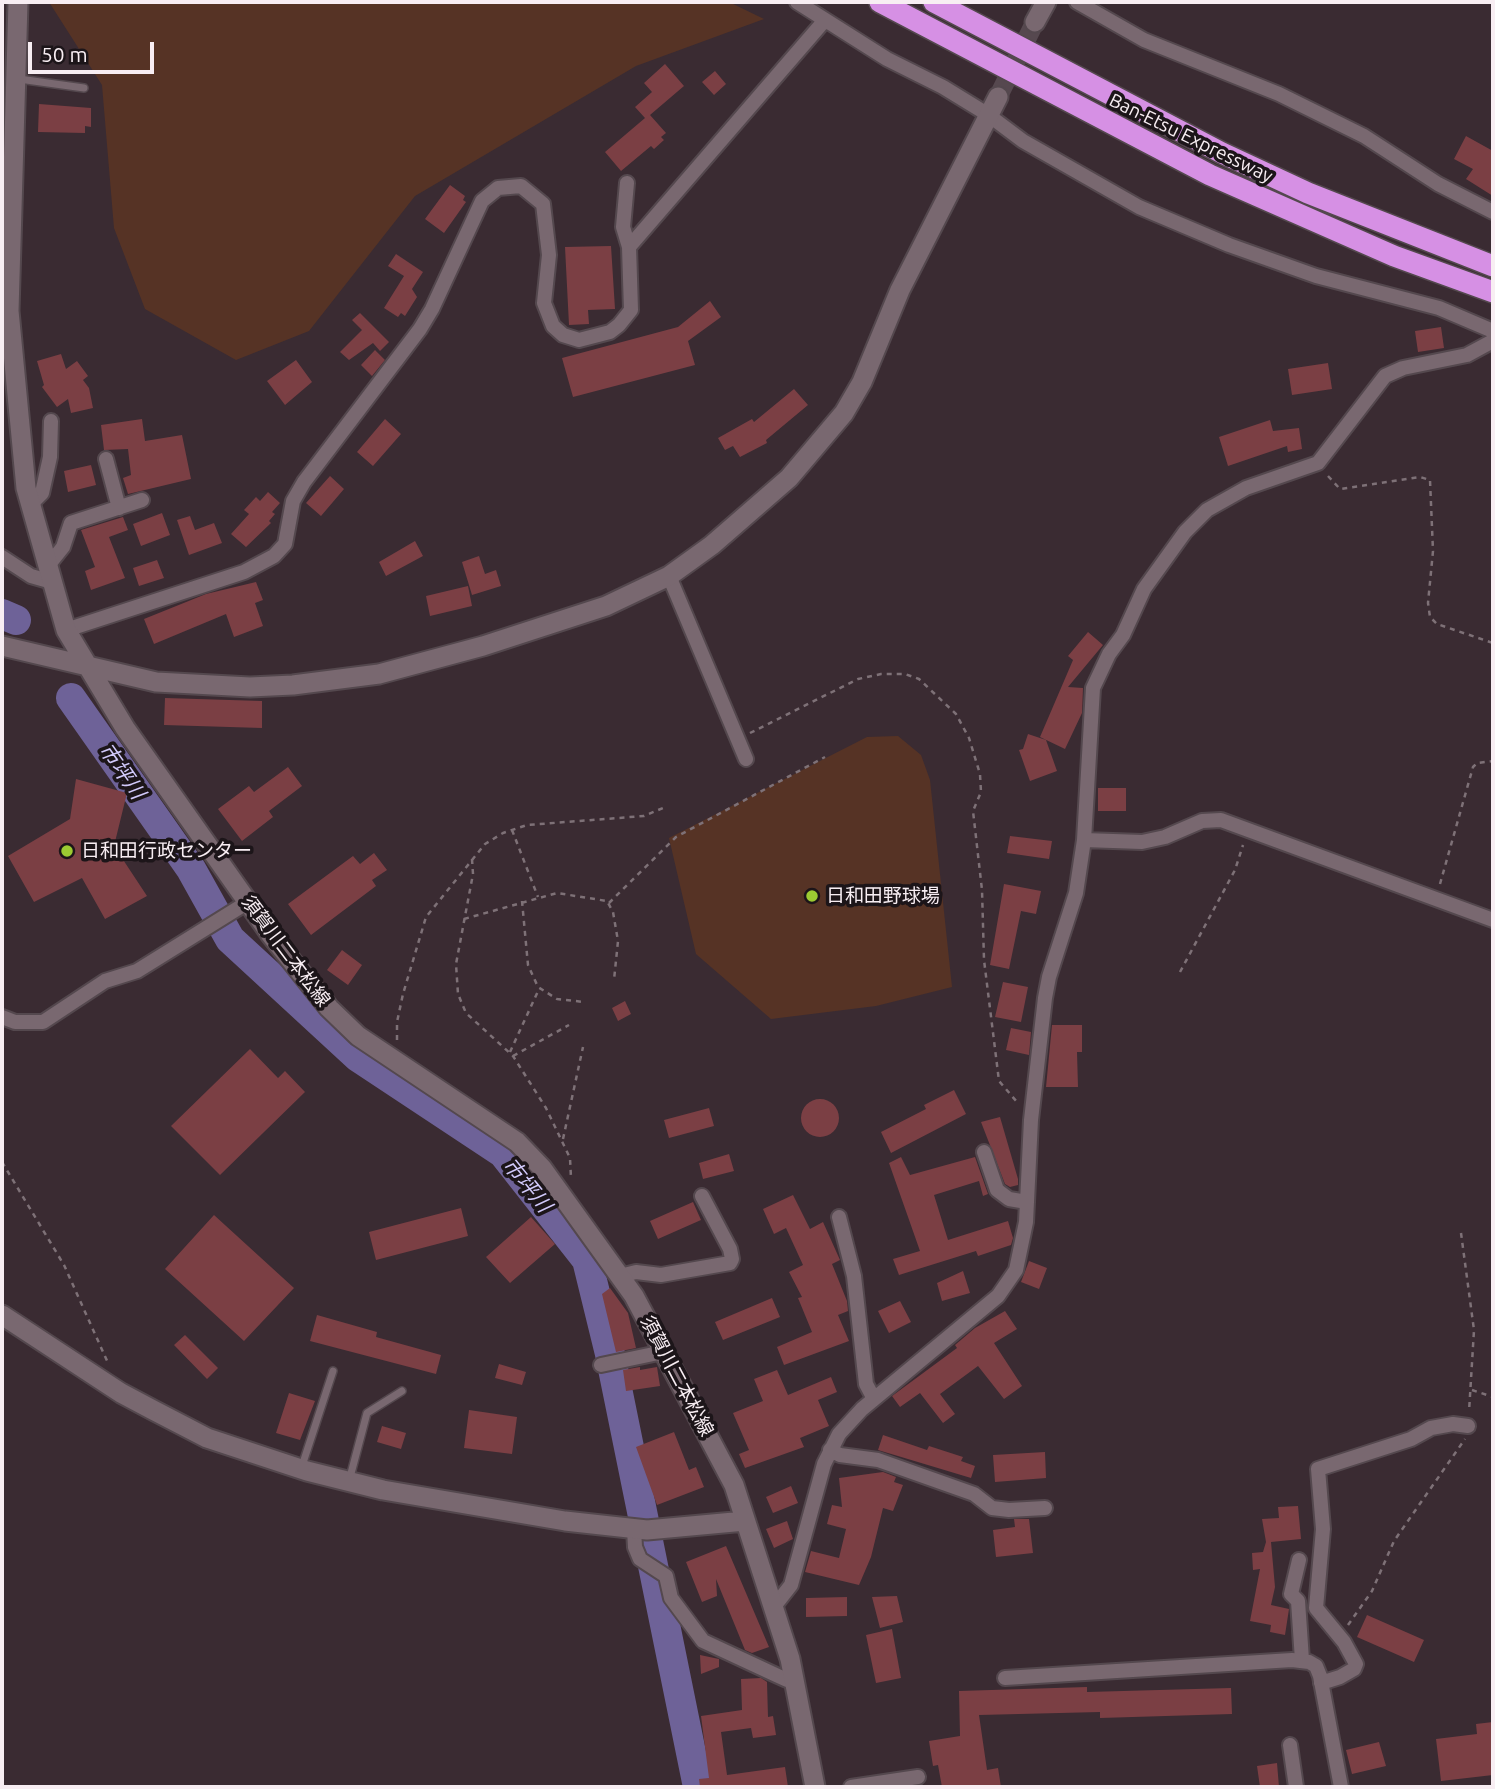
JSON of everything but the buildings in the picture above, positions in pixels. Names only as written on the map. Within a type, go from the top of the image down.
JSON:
[{"type":"highway","name":"Ban-Etsu Expressway","points":[[880,2],[1210,174],[1394,256],[1493,292]]},
{"type":"highway","name":"Ban-Etsu Expressway","points":[[934,2],[1222,153],[1308,193],[1493,266]]},
{"type":"street","name":"須賀川二本松線","points":[[18,2],[7,168],[5,311],[31,504],[66,630],[85,666],[132,739],[248,902],[328,1008],[358,1036],[476,1112],[530,1153],[620,1276],[734,1485],[795,1678],[815,1787]]},
{"type":"street","points":[[797,2],[887,59],[987,114],[1023,141],[1139,207],[1304,272],[1439,308],[1493,331]]},
{"type":"street","points":[[1035,22],[1046,2]]},
{"type":"street","points":[[1077,2],[1144,40],[1279,94],[1364,136],[1438,184],[1493,212]]},
{"type":"street","points":[[629,247],[825,20]]},
{"type":"street","points":[[2,646],[156,682],[211,687],[293,685],[379,674],[483,646],[606,606],[669,576],[712,545],[780,486],[824,439],[844,413],[862,382],[900,290],[987,114],[998,97]]},
{"type":"street","points":[[66,630],[244,572],[274,556],[285,544],[293,501],[304,482],[420,329],[482,201],[492,191],[503,186],[522,186],[543,204],[549,256],[546,313],[549,321],[563,335],[579,340],[610,332],[631,310],[629,247],[623,227],[627,183]]},
{"type":"street","points":[[773,1608],[791,1585],[830,1450],[847,1424],[1006,1288],[1023,1251],[1032,1110],[1049,977],[1076,893],[1084,839],[1093,688],[1109,654],[1123,635],[1144,589],[1185,532],[1207,510],[1245,488],[1320,461],[1385,376],[1403,368],[1467,355],[1493,341]]},
{"type":"street","points":[[31,504],[42,494],[50,457],[51,421]]},
{"type":"street","points":[[106,459],[119,508]]},
{"type":"street","points":[[2,557],[31,576],[49,574],[63,547],[71,523],[142,500]]},
{"type":"street","points":[[669,576],[746,759]]},
{"type":"street","points":[[1084,839],[1147,841],[1211,819],[1244,828],[1493,920]]},
{"type":"street","points":[[2,1017],[15,1022],[43,1022],[105,981],[136,971],[248,902]]},
{"type":"street","points":[[984,1152],[997,1190],[1009,1199],[1027,1202]]},
{"type":"street","points":[[620,1276],[636,1272],[661,1275],[730,1263],[730,1249],[702,1196]]},
{"type":"street","points":[[839,1217],[854,1276],[866,1384],[874,1399]]},
{"type":"street","points":[[2,1315],[121,1393],[207,1438],[301,1470],[565,1521],[634,1529],[745,1521]]},
{"type":"street","points":[[601,1364],[663,1352]]},
{"type":"street","points":[[1321,1684],[1354,1669],[1356,1664],[1335,1630],[1316,1608],[1323,1529],[1318,1469],[1411,1439],[1431,1428],[1453,1424],[1468,1426]]},
{"type":"street","points":[[830,1450],[839,1455],[878,1460],[974,1494],[992,1508],[1045,1508]]},
{"type":"street","points":[[634,1529],[635,1547],[640,1559],[666,1576],[671,1598],[703,1641],[787,1680],[795,1678]]},
{"type":"street","points":[[1299,1560],[1292,1594],[1297,1601],[1302,1660]]},
{"type":"street","points":[[1005,1678],[1302,1660],[1316,1666],[1341,1787]]},
{"type":"street","points":[[1290,1745],[1296,1787]]},
{"type":"street","points":[[851,1787],[918,1777]]},
{"type":"lane","points":[[14,78],[84,88]]},
{"type":"lane","points":[[301,1470],[333,1371]]},
{"type":"lane","points":[[349,1481],[367,1413],[402,1391]]},
{"type":"path","points":[[1320,461],[1332,482],[1340,489],[1420,478],[1430,480],[1433,551],[1428,603],[1430,617],[1437,624],[1493,643]]},
{"type":"path","points":[[738,739],[858,679],[881,674],[905,674],[919,679],[956,714],[969,738],[981,774],[981,792],[974,811],[984,960],[999,1081],[1013,1100],[1032,1110]]},
{"type":"path","points":[[609,904],[676,837],[825,757]]},
{"type":"path","points":[[1437,898],[1473,767],[1477,763],[1493,761]]},
{"type":"path","points":[[397,1044],[397,1022],[428,913],[485,844],[512,830],[548,822],[644,817],[663,808]]},
{"type":"path","points":[[1180,972],[1240,860],[1244,828]]},
{"type":"path","points":[[512,830],[538,897]]},
{"type":"path","points":[[472,859],[474,874],[456,964],[462,1004],[482,1031],[513,1056],[562,1139],[570,1158],[570,1182]]},
{"type":"path","points":[[464,919],[522,901],[565,893],[609,904]]},
{"type":"path","points":[[522,901],[528,965],[539,989],[557,999],[584,1002]]},
{"type":"path","points":[[609,904],[618,941],[614,980]]},
{"type":"path","points":[[510,1053],[539,989]]},
{"type":"path","points":[[513,1056],[569,1025]]},
{"type":"path","points":[[562,1139],[567,1134],[583,1047]]},
{"type":"path","points":[[2,1162],[64,1265],[121,1393]]},
{"type":"path","points":[[1472,1390],[1493,1397]]},
{"type":"shaded area","points":[[49,2],[729,2],[764,19],[636,66],[415,196],[309,331],[236,360],[145,309],[114,228],[102,85]]},
{"type":"shaded area","name":"日和田野球場","points":[[898,736],[921,755],[930,780],[952,987],[876,1006],[771,1019],[696,954],[669,838],[867,737]]},
{"type":"waterway","name":"市坪川","points":[[2,614],[16,620]]},
{"type":"waterway","name":"市坪川","points":[[71,698],[191,869],[230,939],[358,1057],[503,1153],[587,1260],[610,1354],[698,1787]]},
{"type":"tunnel","points":[[998,97],[1035,22]]},
{"type":"place","name":"日和田行政センター","points":[[67,851]]},
{"type":"place","name":"日和田野球場","points":[[812,896]]}]
